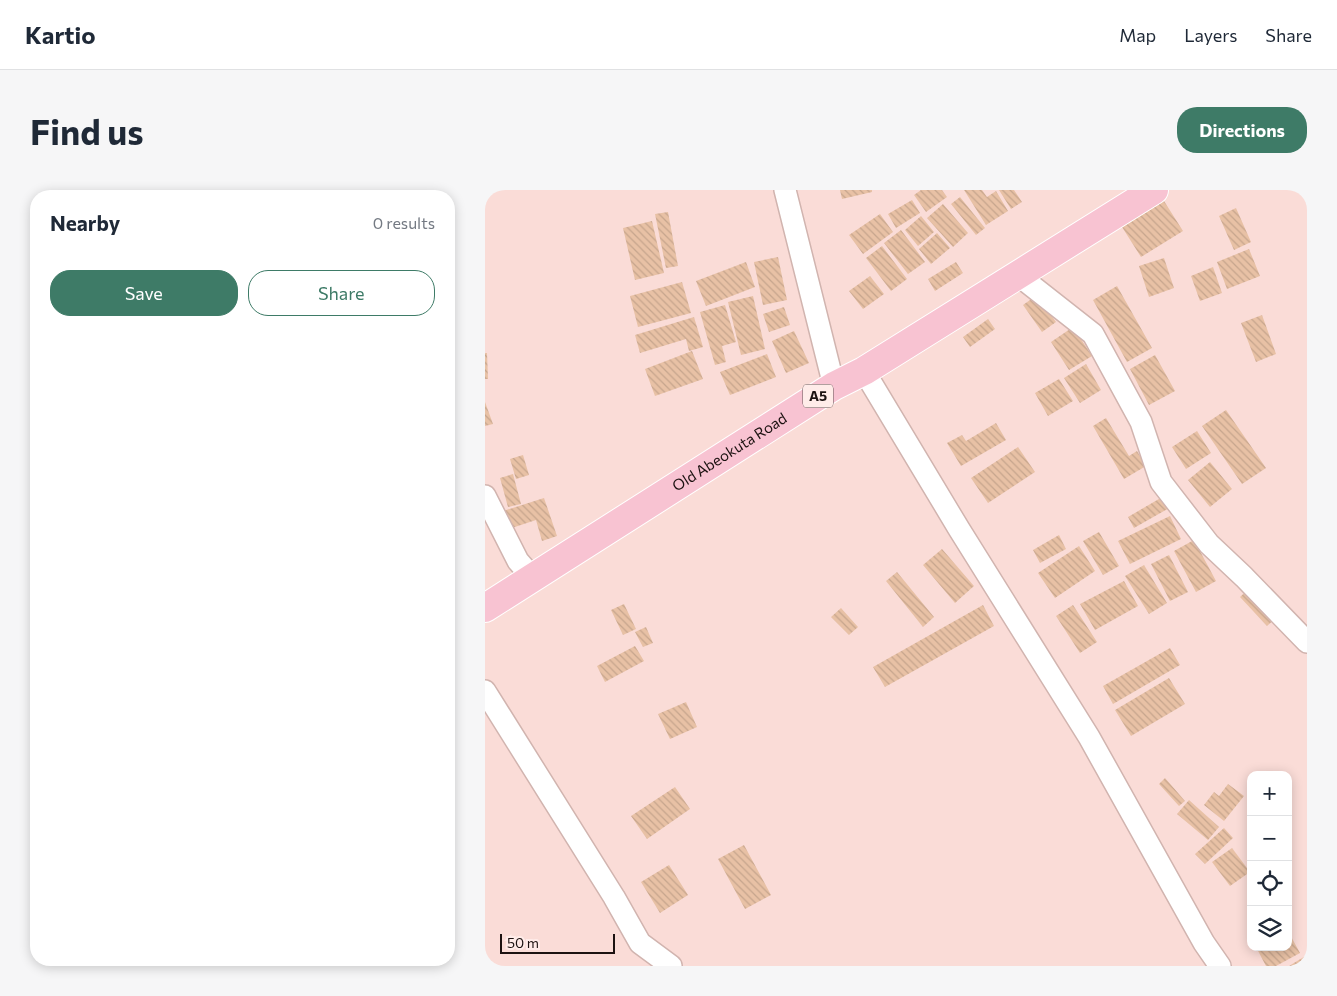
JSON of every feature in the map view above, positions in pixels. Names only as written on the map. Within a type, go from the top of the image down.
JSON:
[{"type":"highway","name":"Old Abeokuta Road","points":[[485,608],[834,386],[864,371],[1154,190]]},
{"type":"street","points":[[785,190],[834,386]]},
{"type":"street","points":[[1018,275],[1093,334],[1141,422],[1161,482],[1209,544],[1307,642]]},
{"type":"street","points":[[864,371],[959,529],[1089,737],[1204,943],[1220,966]]},
{"type":"street","points":[[485,496],[518,561],[533,578]]},
{"type":"street","points":[[485,691],[614,897],[640,943],[671,966]]},
{"type":"building","points":[[840,190],[872,190],[872,192],[842,199]]},
{"type":"building","points":[[921,190],[942,190],[947,197],[926,212],[914,195]]},
{"type":"building","points":[[964,190],[982,190],[987,197],[996,191],[1008,211],[986,225]]},
{"type":"building","points":[[999,190],[1014,190],[1022,202],[1011,209]]},
{"type":"building","points":[[960,197],[985,228],[976,235],[951,204]]},
{"type":"building","points":[[912,200],[920,213],[896,228],[888,214]]},
{"type":"building","points":[[1164,201],[1183,231],[1141,257],[1122,227]]},
{"type":"building","points":[[943,204],[968,233],[953,247],[927,218]]},
{"type":"building","points":[[1236,208],[1251,242],[1234,250],[1219,216]]},
{"type":"building","points":[[668,212],[678,266],[666,268],[655,214]]},
{"type":"building","points":[[880,214],[893,232],[863,254],[849,235]]},
{"type":"building","points":[[921,216],[934,232],[918,246],[905,230]]},
{"type":"building","points":[[652,221],[664,273],[635,280],[623,228]]},
{"type":"building","points":[[901,230],[925,262],[908,274],[884,243]]},
{"type":"building","points":[[937,233],[950,248],[931,264],[919,249]]},
{"type":"building","points":[[882,246],[907,279],[891,291],[866,258]]},
{"type":"building","points":[[1249,249],[1260,276],[1227,289],[1217,262]]},
{"type":"building","points":[[778,257],[787,300],[763,305],[754,262]]},
{"type":"building","points":[[1164,258],[1174,288],[1149,297],[1139,266]]},
{"type":"building","points":[[746,262],[755,287],[706,306],[696,281]]},
{"type":"building","points":[[956,262],[963,273],[935,291],[928,279]]},
{"type":"building","points":[[1213,267],[1222,293],[1200,301],[1191,276]]},
{"type":"building","points":[[870,276],[884,294],[863,309],[849,291]]},
{"type":"building","points":[[682,282],[691,313],[638,327],[630,296]]},
{"type":"building","points":[[1117,286],[1152,348],[1127,362],[1093,300]]},
{"type":"building","points":[[1037,295],[1056,322],[1042,332],[1023,305]]},
{"type":"building","points":[[753,296],[765,349],[741,355],[728,302]]},
{"type":"building","points":[[725,305],[736,342],[722,346],[726,362],[715,365],[700,312]]},
{"type":"building","points":[[784,307],[790,325],[769,332],[763,314]]},
{"type":"building","points":[[1262,315],[1276,354],[1256,362],[1241,323]]},
{"type":"building","points":[[694,317],[703,347],[689,351],[686,339],[640,353],[635,335]]},
{"type":"building","points":[[988,319],[995,329],[970,347],[963,337]]},
{"type":"building","points":[[1073,327],[1092,356],[1069,370],[1051,342]]},
{"type":"building","points":[[794,331],[809,363],[786,373],[772,341]]},
{"type":"building","points":[[692,351],[703,379],[655,396],[645,369]]},
{"type":"building","points":[[485,353],[487,353],[488,379],[485,379]]},
{"type":"building","points":[[767,354],[776,377],[730,395],[720,372]]},
{"type":"building","points":[[1155,355],[1175,391],[1149,405],[1130,369]]},
{"type":"building","points":[[1086,364],[1101,390],[1080,403],[1064,378]]},
{"type":"building","points":[[1059,379],[1073,401],[1048,416],[1035,393]]},
{"type":"building","points":[[485,402],[493,424],[485,426]]},
{"type":"building","points":[[1226,410],[1266,468],[1242,484],[1202,426]]},
{"type":"building","points":[[1106,418],[1129,456],[1137,451],[1146,466],[1124,479],[1093,426]]},
{"type":"building","points":[[996,423],[1006,440],[961,466],[947,443],[962,435],[966,441]]},
{"type":"building","points":[[1197,431],[1211,453],[1186,469],[1172,447]]},
{"type":"building","points":[[1018,447],[1035,472],[988,503],[971,478]]},
{"type":"building","points":[[523,455],[529,475],[516,479],[510,459]]},
{"type":"building","points":[[1210,462],[1232,489],[1210,507],[1188,480]]},
{"type":"building","points":[[513,474],[521,504],[508,507],[500,478]]},
{"type":"building","points":[[1164,496],[1171,507],[1134,528],[1128,517]]},
{"type":"building","points":[[544,498],[557,536],[542,541],[536,520],[506,530],[500,512]]},
{"type":"building","points":[[1170,516],[1181,539],[1130,564],[1118,541]]},
{"type":"building","points":[[1099,532],[1119,566],[1103,575],[1083,541]]},
{"type":"building","points":[[1059,535],[1066,549],[1040,563],[1033,550]]},
{"type":"building","points":[[1194,540],[1216,581],[1196,592],[1174,551]]},
{"type":"building","points":[[1079,546],[1095,571],[1055,598],[1038,573]]},
{"type":"building","points":[[942,549],[974,586],[955,603],[923,565]]},
{"type":"building","points":[[1169,555],[1188,592],[1170,601],[1151,564]]},
{"type":"building","points":[[1144,565],[1167,603],[1149,614],[1125,576]]},
{"type":"building","points":[[897,572],[934,617],[923,627],[886,581]]},
{"type":"building","points":[[1124,581],[1138,606],[1095,630],[1080,604]]},
{"type":"building","points":[[1252,586],[1279,615],[1267,626],[1240,597]]},
{"type":"building","points":[[624,604],[636,629],[623,635],[611,610]]},
{"type":"building","points":[[983,605],[994,626],[885,687],[873,667]]},
{"type":"building","points":[[1073,605],[1097,642],[1080,653],[1056,616]]},
{"type":"building","points":[[841,608],[858,627],[849,635],[831,617]]},
{"type":"building","points":[[646,627],[653,643],[643,647],[635,632]]},
{"type":"building","points":[[635,646],[644,661],[605,682],[597,666]]},
{"type":"building","points":[[1170,648],[1180,665],[1113,704],[1103,686]]},
{"type":"building","points":[[1169,678],[1185,704],[1131,736],[1115,710]]},
{"type":"building","points":[[686,702],[697,727],[670,739],[658,714]]},
{"type":"building","points":[[1165,778],[1185,801],[1179,806],[1159,784]]},
{"type":"building","points":[[1228,784],[1244,796],[1224,821],[1204,805],[1214,792],[1219,796]]},
{"type":"building","points":[[675,787],[690,809],[647,839],[631,816]]},
{"type":"building","points":[[1189,800],[1219,827],[1208,840],[1177,814]]},
{"type":"building","points":[[1224,828],[1233,838],[1205,864],[1195,854]]},
{"type":"building","points":[[744,845],[771,895],[745,909],[718,859]]},
{"type":"building","points":[[1232,848],[1247,868],[1247,874],[1230,886],[1212,862]]},
{"type":"building","points":[[669,865],[688,895],[660,913],[641,882]]},
{"type":"building","points":[[1292,938],[1300,953],[1276,966],[1266,966],[1258,951],[1292,951]]},
{"type":"building","points":[[1307,955],[1307,966],[1289,966]]}]
